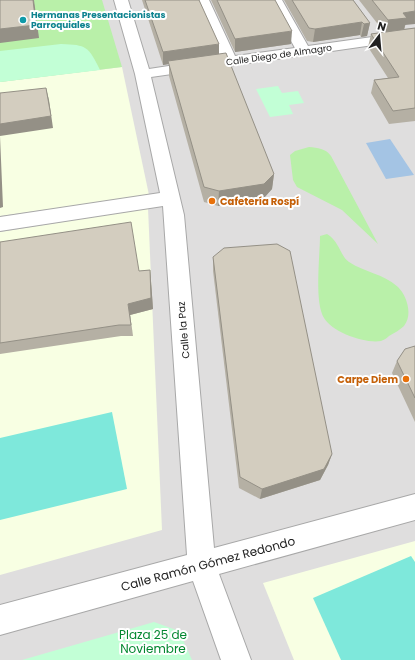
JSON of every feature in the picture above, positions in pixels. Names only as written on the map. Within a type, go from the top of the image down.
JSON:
[{"type":"street","name":"Calle la Paz","points":[[121,0],[143,74],[174,215],[202,566],[236,660]]},
{"type":"street","points":[[202,0],[230,62]]},
{"type":"street","points":[[275,0],[304,51]]},
{"type":"street","name":"Calle Diego de Almagro","points":[[143,74],[304,51],[375,34],[415,35]]},
{"type":"street","points":[[0,224],[170,198]]},
{"type":"street","name":"Calle Ramón Gómez Redondo","points":[[0,620],[415,507]]},
{"type":"shaded area","points":[[0,0],[415,0],[415,660],[0,660]]},
{"type":"shaded area","points":[[122,67],[149,195],[0,216],[0,82]]},
{"type":"shaded area","points":[[390,139],[414,175],[386,179],[366,143]]},
{"type":"shaded area","points":[[148,208],[162,530],[0,575],[0,232]]},
{"type":"shaded area","points":[[112,412],[127,489],[0,520],[0,438]]},
{"type":"shaded area","points":[[415,541],[415,660],[294,660],[263,583]]},
{"type":"shaded area","points":[[411,556],[415,562],[415,660],[341,660],[313,598]]},
{"type":"green space","points":[[0,0],[102,0],[122,67],[0,82]]},
{"type":"green space","points":[[61,44],[76,45],[86,48],[100,70],[0,82],[0,51]]},
{"type":"green space","points":[[278,86],[282,93],[298,91],[304,103],[289,105],[293,114],[270,117],[256,89]]},
{"type":"green space","points":[[309,147],[318,148],[329,153],[378,244],[342,210],[297,187],[293,180],[290,155],[295,151]]},
{"type":"green space","points":[[327,234],[335,241],[349,262],[392,282],[398,287],[404,295],[408,306],[407,322],[404,326],[381,341],[366,341],[341,332],[328,323],[321,311],[318,290],[320,236]]},
{"type":"green space","name":"Plaza 25 de Noviembre","points":[[154,622],[179,631],[192,660],[22,660]]},
{"type":"building","points":[[0,0],[33,0],[36,25],[0,29]]},
{"type":"building","points":[[145,0],[199,0],[219,44],[163,52]]},
{"type":"building","points":[[217,0],[275,0],[292,31],[235,39]]},
{"type":"building","points":[[292,0],[353,0],[370,23],[364,24],[362,22],[315,29],[309,28]]},
{"type":"building","points":[[372,0],[415,0],[415,11],[403,13],[407,18],[388,20]]},
{"type":"building","points":[[415,28],[415,108],[393,111],[374,80],[399,77],[371,34]]},
{"type":"building","points":[[226,53],[274,174],[264,184],[219,191],[204,187],[168,61]]},
{"type":"building","points":[[46,88],[51,116],[0,124],[0,93]]},
{"type":"building","points":[[131,222],[139,271],[150,270],[151,298],[128,304],[131,325],[119,325],[0,343],[0,242]]},
{"type":"building","points":[[277,244],[290,251],[332,454],[324,469],[262,489],[240,477],[213,257],[224,248]]},
{"type":"building","points":[[415,346],[415,398],[397,361],[405,349]]},
{"type":"place","name":"Hermanas Presentacionistas Parroquiales","points":[[23,20]]},
{"type":"place","name":"Cafetería Rospí","points":[[212,201]]},
{"type":"place","name":"Carpe Diem","points":[[406,379]]}]
